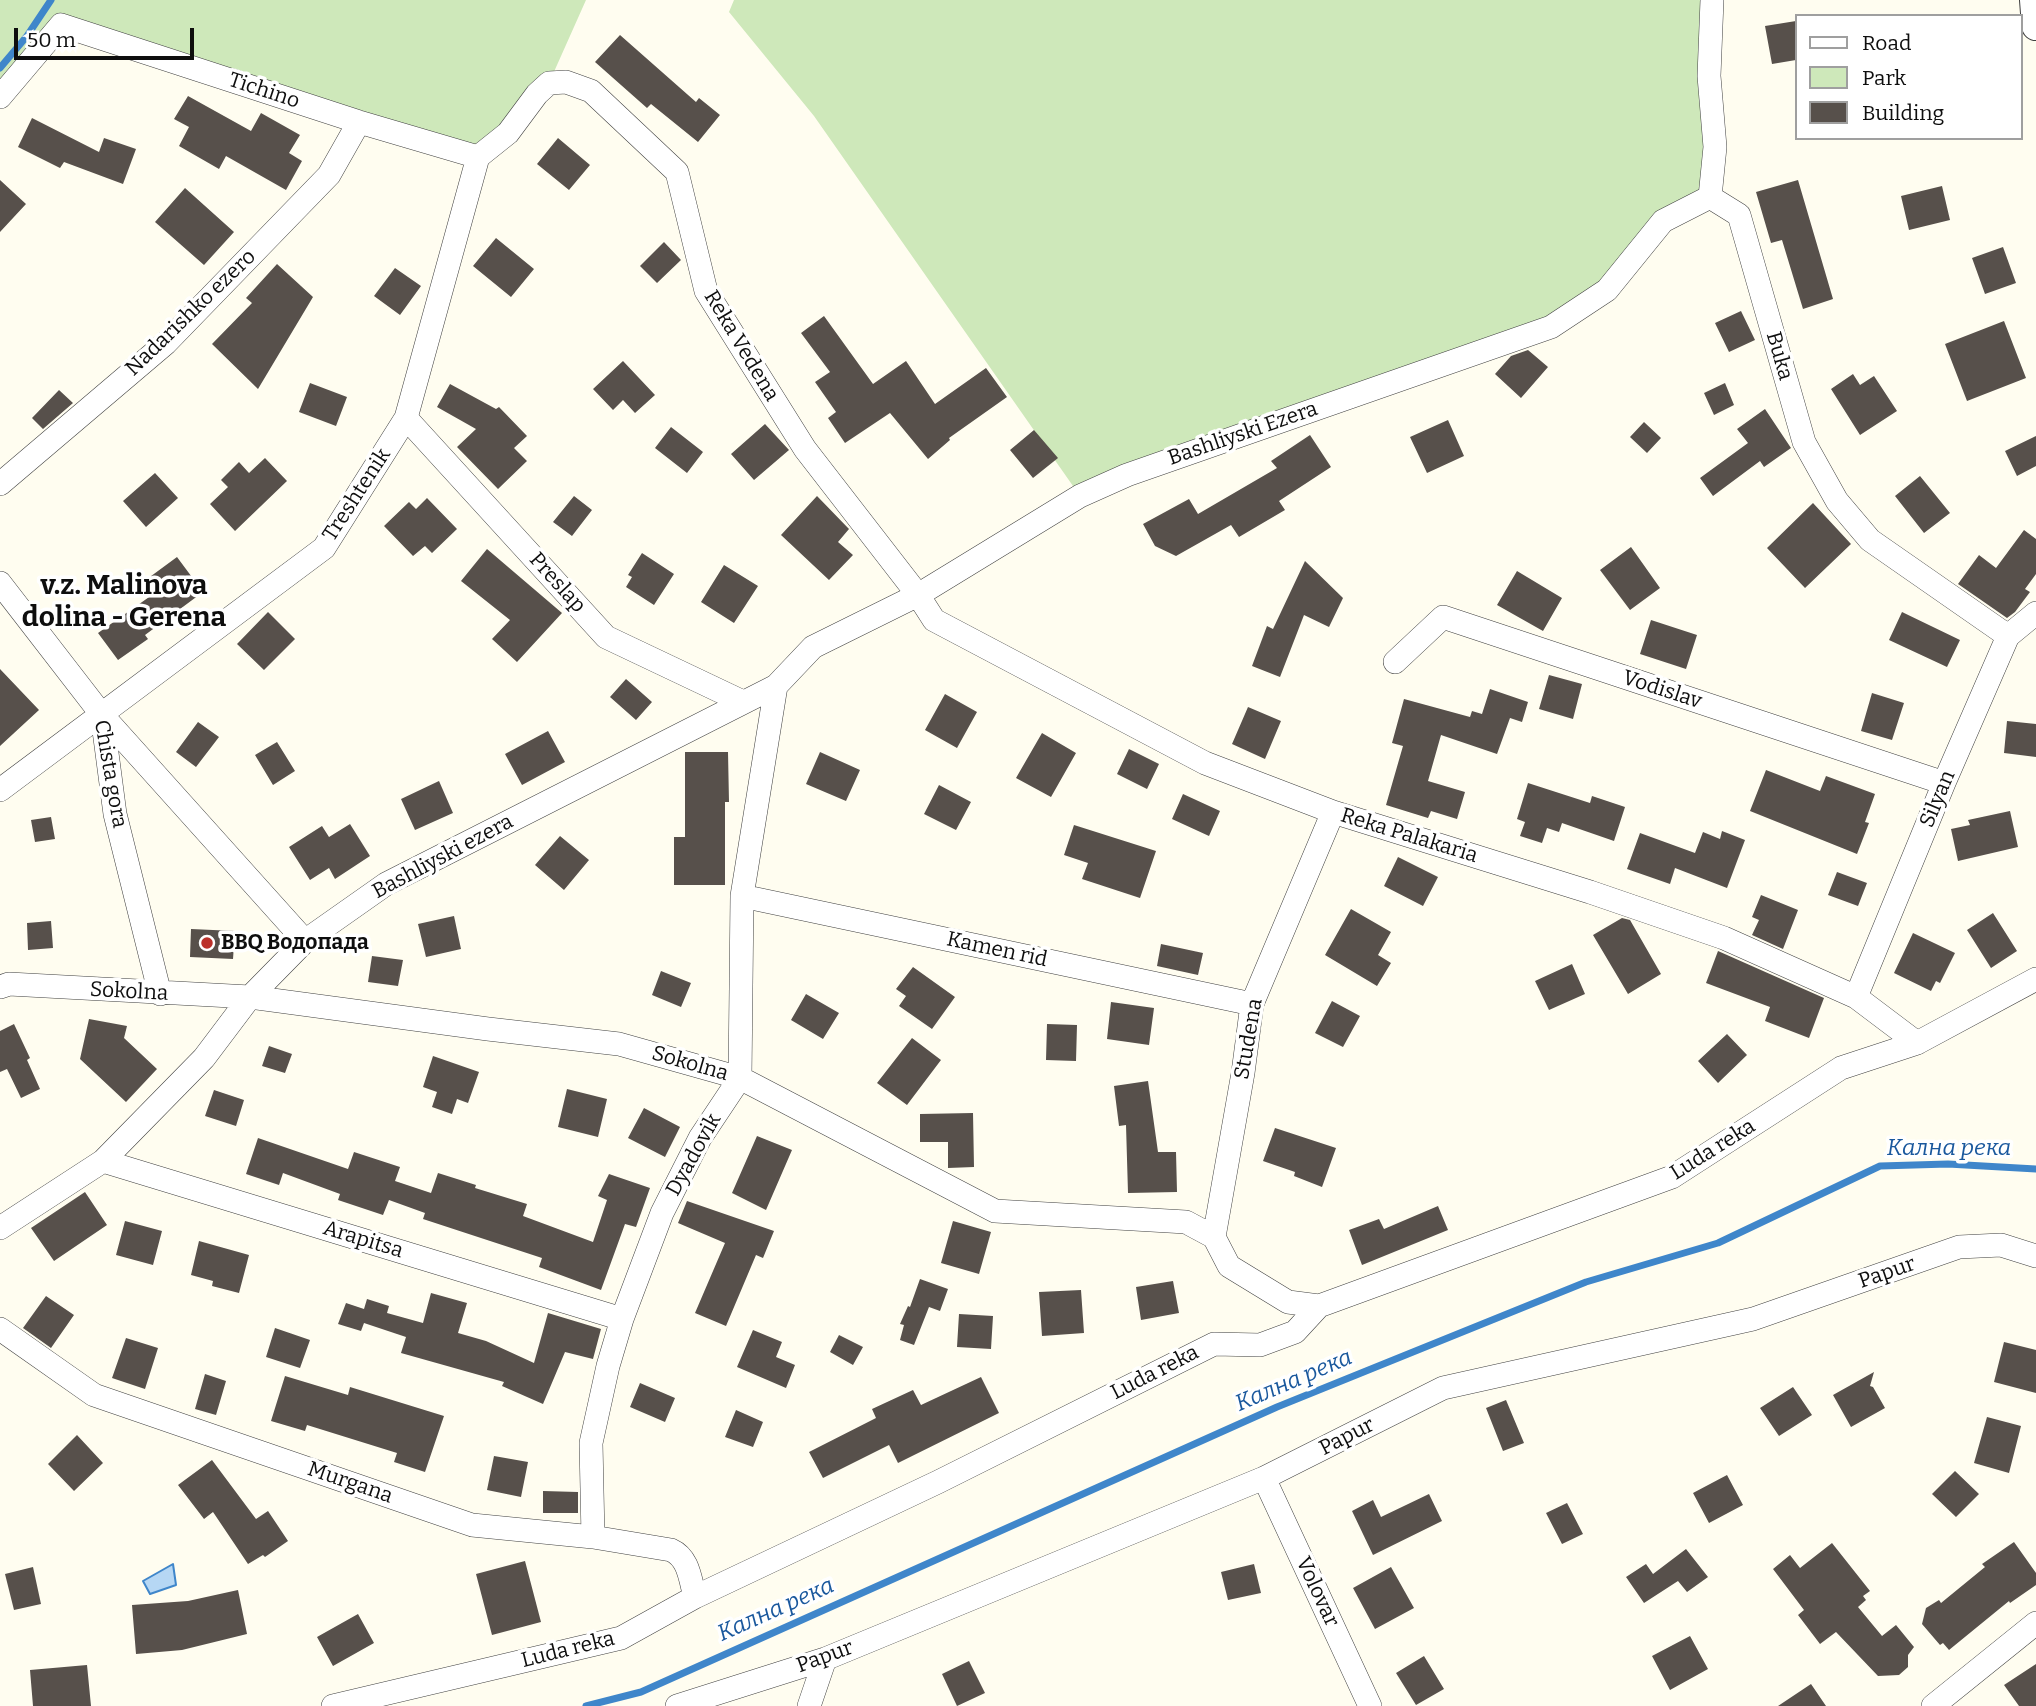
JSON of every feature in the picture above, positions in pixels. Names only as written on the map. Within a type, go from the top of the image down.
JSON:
[{"type":"street","points":[[1710,197],[1715,147],[1710,76],[1712,0]]},
{"type":"street","points":[[2034,0],[2036,26]]},
{"type":"street","name":"Tichino","points":[[0,97],[61,25],[359,122],[478,157]]},
{"type":"street","name":"Reka Vedena","points":[[478,157],[508,133],[537,94],[549,83],[566,82],[591,91],[677,172],[706,291],[805,449],[918,595]]},
{"type":"street","name":"Nadarishko ezero","points":[[0,484],[166,343],[328,175],[359,122]]},
{"type":"street","name":"Treshtenik","points":[[0,790],[324,548],[406,418],[478,157]]},
{"type":"street","name":"Bashliyski Ezera","points":[[775,685],[813,647],[918,595],[1080,496],[1127,475],[1551,327],[1607,290],[1663,220],[1710,197]]},
{"type":"street","name":"Buka","points":[[1710,197],[1739,215],[1804,442],[1837,501],[1870,540],[2008,636]]},
{"type":"street","name":"Preslap","points":[[406,418],[606,636],[743,702]]},
{"type":"street","name":"Chista gora","points":[[0,583],[102,715],[115,814],[160,994]]},
{"type":"street","name":"Reka Palakaria","points":[[918,595],[934,620],[1205,763],[1333,812],[1590,892],[1724,938],[1856,997],[1917,1043]]},
{"type":"street","name":"Silyan","points":[[1856,997],[2008,636],[2036,614]]},
{"type":"street","name":"Vodislav","points":[[1395,662],[1443,617],[1944,783]]},
{"type":"street","points":[[740,1078],[742,896],[775,685]]},
{"type":"street","name":"Bashliyski ezera","points":[[0,1228],[103,1161],[204,1058],[250,997],[306,941],[386,884],[775,685]]},
{"type":"street","points":[[102,715],[306,941]]},
{"type":"street","name":"Studena","points":[[1214,1237],[1243,1073],[1252,1004],[1333,812]]},
{"type":"street","name":"Kamen rid","points":[[742,896],[1252,1004]]},
{"type":"street","name":"Luda reka","points":[[333,1706],[621,1638],[695,1597],[938,1482],[1214,1344],[1260,1345],[1295,1332],[1319,1306],[1672,1177],[1841,1068],[1917,1043],[2036,979]]},
{"type":"street","name":"Sokolna","points":[[0,987],[9,984],[250,997],[620,1044],[740,1078],[995,1211],[1186,1223],[1214,1237]]},
{"type":"street","name":"Dyadovik","points":[[593,1537],[591,1443],[608,1366],[622,1319],[662,1213],[700,1138],[740,1078]]},
{"type":"street","name":"Arapitsa","points":[[103,1161],[622,1319]]},
{"type":"street","points":[[1214,1237],[1229,1266],[1288,1302],[1319,1306]]},
{"type":"street","name":"Papur","points":[[677,1706],[825,1659],[1264,1478],[1443,1388],[1753,1319],[1959,1247],[2001,1245],[2036,1256]]},
{"type":"street","name":"Murgana","points":[[0,1329],[94,1395],[472,1525],[593,1537],[671,1549],[680,1554],[685,1562],[695,1597]]},
{"type":"street","name":"Volovar","points":[[1264,1478],[1367,1705]]},
{"type":"street","points":[[1933,1706],[2036,1623]]},
{"type":"street","points":[[809,1706],[825,1659]]},
{"type":"green space","points":[[0,0],[586,0],[549,83],[478,157],[61,25],[0,97]]},
{"type":"green space","points":[[734,0],[1712,0],[1710,197],[1663,221],[1607,290],[1551,327],[1080,496],[814,116],[729,12]]},
{"type":"water","points":[[173,1564],[176,1585],[150,1594],[143,1581]]},
{"type":"building","points":[[1794,21],[1794,60],[1772,64],[1765,26]]},
{"type":"building","points":[[620,35],[696,102],[699,98],[720,115],[698,142],[651,104],[647,108],[595,62]]},
{"type":"building","points":[[188,96],[251,131],[261,113],[300,135],[289,153],[302,161],[286,190],[226,156],[219,169],[179,146],[189,127],[174,119]]},
{"type":"building","points":[[32,118],[99,152],[104,138],[136,149],[123,184],[64,162],[60,168],[18,147]]},
{"type":"building","points":[[558,138],[590,165],[569,190],[537,164]]},
{"type":"building","points":[[0,180],[26,204],[0,232]]},
{"type":"building","points":[[1798,180],[1833,299],[1803,309],[1782,240],[1771,243],[1756,192]]},
{"type":"building","points":[[1942,186],[1950,220],[1909,230],[1901,196]]},
{"type":"building","points":[[185,188],[234,232],[204,265],[155,222]]},
{"type":"building","points":[[496,238],[534,269],[511,297],[473,266]]},
{"type":"building","points":[[664,242],[681,260],[657,283],[640,266]]},
{"type":"building","points":[[2003,247],[2016,283],[1985,294],[1972,258]]},
{"type":"building","points":[[277,264],[313,297],[258,389],[212,344],[252,303],[246,298]]},
{"type":"building","points":[[395,268],[421,286],[400,315],[374,296]]},
{"type":"building","points":[[1741,311],[1755,340],[1729,352],[1715,323]]},
{"type":"building","points":[[824,316],[873,384],[906,361],[935,404],[986,368],[1007,397],[949,438],[950,440],[928,459],[890,413],[845,443],[828,418],[836,412],[815,382],[830,372],[801,333]]},
{"type":"building","points":[[2004,321],[2026,378],[1967,401],[1945,344]]},
{"type":"building","points":[[1528,350],[1548,367],[1521,398],[1495,374],[1511,356]]},
{"type":"building","points":[[623,361],[655,395],[635,413],[623,400],[613,410],[593,389]]},
{"type":"building","points":[[1853,374],[1860,385],[1874,376],[1897,411],[1860,435],[1831,389]]},
{"type":"building","points":[[310,383],[347,397],[336,426],[299,412]]},
{"type":"building","points":[[1725,383],[1734,405],[1714,415],[1704,393]]},
{"type":"building","points":[[450,384],[496,409],[499,407],[527,436],[514,448],[527,461],[498,489],[457,447],[476,429],[437,407]]},
{"type":"building","points":[[59,390],[73,403],[43,429],[32,418]]},
{"type":"building","points":[[1765,409],[1791,448],[1764,467],[1760,461],[1713,496],[1700,478],[1748,443],[1737,429]]},
{"type":"building","points":[[1448,420],[1464,456],[1427,473],[1410,437]]},
{"type":"building","points":[[1644,422],[1661,438],[1647,453],[1630,437]]},
{"type":"building","points":[[765,424],[789,450],[754,480],[731,454]]},
{"type":"building","points":[[671,427],[703,452],[687,473],[655,448]]},
{"type":"building","points":[[1034,430],[1058,458],[1033,478],[1010,450]]},
{"type":"building","points":[[1310,435],[1331,467],[1279,501],[1285,510],[1239,537],[1231,525],[1176,556],[1155,546],[1143,524],[1189,499],[1198,514],[1277,468],[1271,461]]},
{"type":"building","points":[[2036,436],[2036,466],[2017,476],[2005,451]]},
{"type":"building","points":[[265,458],[287,481],[235,531],[210,504],[228,487],[221,480],[239,462],[249,473]]},
{"type":"building","points":[[155,473],[178,498],[146,527],[123,501]]},
{"type":"building","points":[[1920,476],[1950,513],[1924,533],[1895,496]]},
{"type":"building","points":[[574,496],[592,510],[572,536],[553,522]]},
{"type":"building","points":[[817,496],[849,529],[838,542],[853,555],[829,580],[781,535]]},
{"type":"building","points":[[427,498],[457,529],[432,553],[425,546],[413,556],[384,526],[409,502],[416,509]]},
{"type":"building","points":[[1813,503],[1851,544],[1805,588],[1767,548]]},
{"type":"building","points":[[2024,530],[2036,539],[2036,574],[2025,589],[2030,592],[2007,618],[1958,584],[1979,555],[1996,568]]},
{"type":"building","points":[[1631,547],[1660,588],[1630,610],[1600,570]]},
{"type":"building","points":[[487,549],[562,613],[517,662],[492,639],[510,620],[461,581]]},
{"type":"building","points":[[642,553],[674,574],[654,605],[626,587],[632,577],[628,575]]},
{"type":"building","points":[[177,557],[203,592],[145,635],[148,639],[118,660],[98,633],[152,595],[143,582]]},
{"type":"building","points":[[1305,561],[1343,598],[1329,627],[1304,615],[1280,677],[1252,666],[1267,626],[1273,629]]},
{"type":"building","points":[[724,565],[758,586],[734,623],[701,602]]},
{"type":"building","points":[[1517,571],[1562,598],[1543,631],[1497,605]]},
{"type":"building","points":[[268,612],[295,639],[264,670],[237,644]]},
{"type":"building","points":[[1902,612],[1960,640],[1947,667],[1889,640]]},
{"type":"building","points":[[1651,620],[1697,635],[1686,669],[1640,654]]},
{"type":"building","points":[[0,669],[39,710],[0,746]]},
{"type":"building","points":[[1549,675],[1582,684],[1573,719],[1539,709]]},
{"type":"building","points":[[626,679],[652,702],[636,720],[610,697]]},
{"type":"building","points":[[1490,689],[1528,702],[1522,722],[1510,718],[1497,754],[1441,735],[1428,781],[1465,792],[1457,819],[1431,811],[1428,818],[1386,805],[1403,746],[1392,743],[1404,699],[1470,717],[1472,711],[1482,714]]},
{"type":"building","points":[[1872,693],[1904,703],[1892,740],[1861,731]]},
{"type":"building","points":[[945,694],[977,712],[957,748],[925,730]]},
{"type":"building","points":[[1248,707],[1281,721],[1265,759],[1232,744]]},
{"type":"building","points":[[2007,721],[2036,724],[2036,757],[2004,753]]},
{"type":"building","points":[[198,722],[219,737],[196,767],[176,752]]},
{"type":"building","points":[[548,731],[565,762],[522,785],[505,754]]},
{"type":"building","points":[[1042,733],[1076,753],[1051,797],[1016,778]]},
{"type":"building","points":[[277,742],[295,771],[273,785],[255,755]]},
{"type":"building","points":[[1129,749],[1159,764],[1147,789],[1117,774]]},
{"type":"building","points":[[685,752],[728,752],[729,802],[725,802],[725,885],[674,885],[674,837],[685,837]]},
{"type":"building","points":[[820,752],[860,770],[846,801],[806,784]]},
{"type":"building","points":[[1766,770],[1820,791],[1826,776],[1875,794],[1865,822],[1869,823],[1857,854],[1750,811]]},
{"type":"building","points":[[439,781],[453,813],[415,830],[401,799]]},
{"type":"building","points":[[1528,783],[1590,803],[1592,796],[1625,807],[1614,841],[1562,823],[1559,832],[1547,828],[1542,843],[1520,836],[1525,822],[1517,819]]},
{"type":"building","points":[[939,785],[971,802],[956,830],[924,814]]},
{"type":"building","points":[[1183,794],[1220,811],[1209,836],[1172,819]]},
{"type":"building","points":[[2010,811],[2018,847],[1958,861],[1951,829],[1970,825],[1968,820]]},
{"type":"building","points":[[51,817],[55,839],[35,842],[31,820]]},
{"type":"building","points":[[350,824],[370,856],[335,879],[329,868],[310,880],[289,847],[322,826],[329,837]]},
{"type":"building","points":[[1074,825],[1156,851],[1140,898],[1082,879],[1088,863],[1064,855]]},
{"type":"building","points":[[1722,831],[1745,840],[1727,888],[1675,868],[1670,884],[1627,869],[1640,833],[1695,853],[1703,832],[1720,839]]},
{"type":"building","points":[[560,836],[589,860],[564,890],[535,865]]},
{"type":"building","points":[[1398,857],[1438,877],[1423,906],[1384,886]]},
{"type":"building","points":[[1837,872],[1867,883],[1858,906],[1828,895]]},
{"type":"building","points":[[1761,895],[1798,910],[1783,949],[1752,935],[1759,920],[1752,917]]},
{"type":"building","points":[[1351,909],[1391,932],[1378,955],[1391,963],[1377,986],[1325,955]]},
{"type":"building","points":[[1993,913],[2017,951],[1991,968],[1967,930]]},
{"type":"building","points":[[454,916],[461,949],[426,957],[418,924]]},
{"type":"building","points":[[1622,918],[1630,920],[1661,974],[1628,994],[1593,935]]},
{"type":"building","points":[[51,921],[53,948],[28,950],[27,923]]},
{"type":"building","points":[[191,929],[235,931],[233,959],[190,957]]},
{"type":"building","points":[[1913,933],[1955,953],[1940,983],[1936,981],[1931,991],[1894,973]]},
{"type":"building","points":[[1161,944],[1203,953],[1198,975],[1157,966]]},
{"type":"building","points":[[1718,951],[1824,998],[1809,1038],[1765,1021],[1770,1007],[1706,983]]},
{"type":"building","points":[[372,956],[403,960],[398,986],[368,982]]},
{"type":"building","points":[[1572,964],[1585,994],[1549,1010],[1535,981]]},
{"type":"building","points":[[913,967],[955,997],[932,1029],[899,1006],[906,996],[896,989]]},
{"type":"building","points":[[661,971],[691,983],[681,1007],[652,995]]},
{"type":"building","points":[[806,994],[839,1013],[823,1039],[791,1020]]},
{"type":"building","points":[[1332,1001],[1360,1016],[1343,1047],[1315,1033]]},
{"type":"building","points":[[1111,1002],[1154,1008],[1149,1045],[1107,1039]]},
{"type":"building","points":[[89,1019],[127,1026],[124,1038],[157,1069],[126,1102],[80,1059]]},
{"type":"building","points":[[14,1024],[30,1058],[27,1060],[40,1089],[21,1098],[7,1069],[0,1072],[0,1031]]},
{"type":"building","points":[[1047,1024],[1077,1025],[1076,1061],[1046,1060]]},
{"type":"building","points":[[1727,1034],[1747,1055],[1718,1083],[1698,1061]]},
{"type":"building","points":[[912,1038],[941,1060],[907,1105],[877,1083]]},
{"type":"building","points":[[269,1046],[292,1054],[285,1073],[262,1066]]},
{"type":"building","points":[[433,1056],[479,1072],[468,1103],[457,1099],[452,1114],[432,1107],[437,1092],[423,1087]]},
{"type":"building","points":[[1148,1081],[1158,1152],[1176,1152],[1177,1192],[1128,1193],[1126,1125],[1119,1126],[1114,1086]]},
{"type":"building","points":[[567,1089],[607,1099],[598,1137],[558,1127]]},
{"type":"building","points":[[214,1090],[244,1100],[236,1126],[205,1116]]},
{"type":"building","points":[[644,1108],[680,1127],[665,1157],[628,1138]]},
{"type":"building","points":[[973,1113],[974,1167],[948,1168],[948,1142],[920,1142],[920,1114]]},
{"type":"building","points":[[1275,1128],[1336,1148],[1322,1187],[1294,1176],[1295,1172],[1263,1161]]},
{"type":"building","points":[[757,1136],[792,1150],[766,1210],[732,1193]]},
{"type":"building","points":[[258,1138],[348,1169],[354,1152],[400,1167],[395,1181],[431,1193],[438,1173],[527,1204],[523,1216],[593,1242],[607,1200],[598,1196],[609,1174],[650,1188],[636,1227],[625,1224],[601,1290],[539,1267],[542,1258],[423,1219],[425,1213],[389,1200],[383,1215],[338,1200],[340,1194],[283,1173],[279,1185],[246,1174]]},
{"type":"building","points":[[85,1192],[107,1225],[54,1261],[31,1228]]},
{"type":"building","points":[[687,1201],[774,1231],[763,1258],[756,1255],[726,1326],[695,1313],[725,1243],[678,1223]]},
{"type":"building","points":[[1438,1206],[1448,1230],[1362,1265],[1349,1230],[1379,1219],[1384,1229]]},
{"type":"building","points":[[125,1221],[162,1231],[153,1265],[116,1255]]},
{"type":"building","points":[[953,1221],[991,1232],[979,1274],[941,1263]]},
{"type":"building","points":[[199,1241],[249,1255],[239,1293],[212,1286],[213,1281],[191,1275]]},
{"type":"building","points":[[920,1279],[948,1289],[940,1311],[929,1307],[914,1345],[900,1340],[904,1325],[900,1324],[908,1306],[910,1307]]},
{"type":"building","points":[[1173,1281],[1179,1313],[1141,1320],[1136,1287]]},
{"type":"building","points":[[1081,1290],[1084,1333],[1042,1336],[1039,1292]]},
{"type":"building","points":[[431,1293],[467,1303],[458,1333],[486,1341],[534,1363],[548,1313],[601,1329],[593,1359],[565,1352],[543,1404],[502,1386],[504,1382],[401,1353],[406,1337],[364,1323],[361,1331],[338,1324],[346,1303],[364,1309],[367,1299],[389,1306],[387,1313],[423,1323]]},
{"type":"building","points":[[46,1296],[74,1315],[51,1348],[23,1328]]},
{"type":"building","points":[[959,1314],[993,1316],[991,1349],[957,1347]]},
{"type":"building","points":[[275,1328],[310,1340],[300,1368],[266,1357]]},
{"type":"building","points":[[753,1330],[782,1342],[776,1357],[795,1365],[786,1388],[737,1367]]},
{"type":"building","points":[[839,1335],[863,1347],[853,1365],[830,1352]]},
{"type":"building","points":[[126,1338],[158,1348],[145,1389],[112,1378]]},
{"type":"building","points":[[2004,1342],[2036,1350],[2036,1393],[1994,1382]]},
{"type":"building","points":[[1874,1372],[1870,1386],[1885,1408],[1851,1427],[1833,1395]]},
{"type":"building","points":[[205,1374],[226,1381],[216,1415],[195,1409]]},
{"type":"building","points":[[285,1376],[348,1395],[350,1387],[444,1416],[425,1472],[394,1462],[397,1453],[307,1425],[305,1431],[271,1421]]},
{"type":"building","points":[[981,1377],[999,1413],[898,1463],[889,1445],[823,1478],[809,1452],[876,1418],[872,1409],[913,1390],[921,1405]]},
{"type":"building","points":[[640,1383],[675,1398],[665,1422],[630,1407]]},
{"type":"building","points":[[1793,1387],[1812,1415],[1779,1436],[1760,1408]]},
{"type":"building","points":[[1506,1400],[1524,1443],[1503,1451],[1486,1408]]},
{"type":"building","points":[[736,1410],[763,1422],[753,1447],[725,1437]]},
{"type":"building","points":[[1987,1417],[2021,1426],[2009,1473],[1974,1463]]},
{"type":"building","points":[[77,1435],[103,1463],[74,1491],[48,1464]]},
{"type":"building","points":[[494,1456],[528,1462],[521,1497],[487,1490]]},
{"type":"building","points":[[212,1460],[256,1519],[268,1511],[288,1541],[265,1557],[263,1555],[248,1564],[213,1512],[204,1519],[178,1485]]},
{"type":"building","points":[[1955,1471],[1979,1494],[1956,1517],[1932,1494]]},
{"type":"building","points":[[1727,1475],[1743,1505],[1709,1523],[1693,1493]]},
{"type":"building","points":[[543,1491],[578,1492],[578,1513],[543,1513]]},
{"type":"building","points":[[1429,1494],[1442,1521],[1373,1555],[1352,1511],[1373,1500],[1381,1517]]},
{"type":"building","points":[[1567,1503],[1583,1534],[1562,1544],[1546,1513]]},
{"type":"building","points":[[2014,1542],[2036,1573],[2036,1585],[2010,1603],[2009,1601],[1949,1650],[1943,1643],[1940,1645],[1922,1624],[1926,1608],[1939,1600],[1941,1603],[1985,1567],[1982,1564]]},
{"type":"building","points":[[1832,1543],[1870,1591],[1863,1596],[1866,1600],[1858,1607],[1882,1636],[1896,1625],[1914,1647],[1908,1655],[1908,1667],[1899,1675],[1878,1676],[1836,1632],[1820,1644],[1798,1615],[1804,1610],[1773,1569],[1790,1555],[1800,1568]]},
{"type":"building","points":[[1686,1549],[1708,1577],[1687,1592],[1678,1581],[1644,1603],[1626,1577],[1646,1564],[1653,1574]]},
{"type":"building","points":[[525,1561],[541,1622],[492,1635],[476,1574]]},
{"type":"building","points":[[1254,1564],[1261,1593],[1228,1600],[1221,1572]]},
{"type":"building","points":[[33,1567],[41,1604],[14,1610],[5,1574]]},
{"type":"building","points":[[1391,1567],[1414,1608],[1375,1629],[1353,1588]]},
{"type":"building","points":[[238,1590],[247,1634],[182,1650],[136,1654],[132,1605],[188,1601]]},
{"type":"building","points":[[358,1614],[374,1643],[333,1666],[317,1637]]},
{"type":"building","points":[[1690,1636],[1708,1669],[1670,1690],[1652,1656]]},
{"type":"building","points":[[1424,1656],[1444,1689],[1416,1705],[1396,1673]]},
{"type":"building","points":[[969,1661],[985,1693],[957,1706],[942,1674]]},
{"type":"building","points":[[2036,1664],[2036,1706],[2019,1706],[2004,1685]]},
{"type":"building","points":[[87,1665],[91,1706],[33,1706],[30,1670]]},
{"type":"building","points":[[1811,1684],[1826,1706],[1778,1706]]},
{"type":"waterway","points":[[0,68],[27,36],[51,0]]},
{"type":"waterway","name":"Кална река","points":[[586,1706],[641,1692],[1277,1407],[1586,1282],[1718,1243],[1880,1166],[1948,1164],[2036,1169]]},
{"type":"place","name":"BBQ Водопада","points":[[207,943]]},
{"type":"district","name":"v.z. Malinova dolina - Gerena","points":[[124,602]]}]
